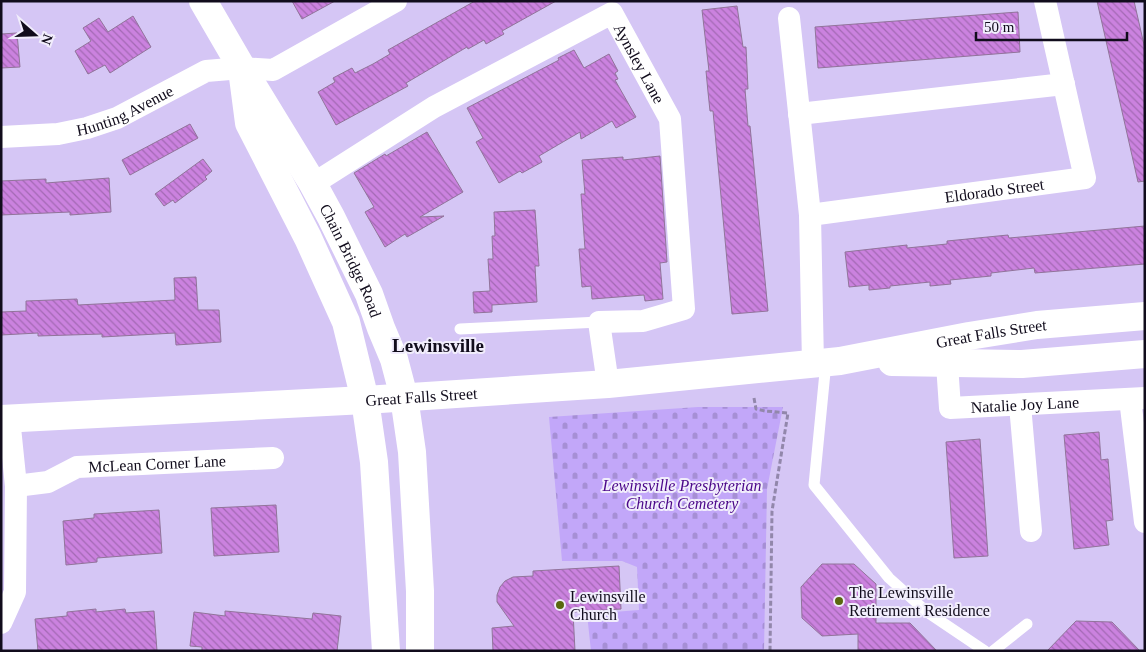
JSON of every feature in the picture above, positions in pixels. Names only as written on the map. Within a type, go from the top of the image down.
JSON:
[{"type":"main road","name":"Chain Bridge Road","points":[[204,1],[242,68],[313,184],[352,257],[394,359],[404,397],[412,452],[420,591],[420,651]]},
{"type":"main road","name":"Chain Bridge Road","points":[[242,68],[249,123],[308,238],[346,322],[365,400],[375,471],[386,651]]},
{"type":"main road","name":"Great Falls Street","points":[[5,418],[365,400],[608,384],[827,362],[1037,325],[1145,316]]},
{"type":"main road","name":"Great Falls Street","points":[[827,362],[1022,364],[1145,354]]},
{"type":"street","name":"Hunting Avenue","points":[[1,137],[58,134],[87,128],[117,118],[206,71],[242,68],[273,70],[396,1]]},
{"type":"street","name":"Eldorado Street","points":[[810,215],[1085,178],[1044,1]]},
{"type":"street","name":"Aynsley Lane","points":[[313,184],[434,107],[612,12],[670,119],[684,309],[643,321],[599,322]]},
{"type":"street","points":[[789,18],[827,362]]},
{"type":"street","points":[[799,114],[1064,84]]},
{"type":"street","points":[[599,322],[608,384]]},
{"type":"street","name":"Natalie Joy Lane","points":[[947,364],[950,408],[1137,398]]},
{"type":"street","points":[[1137,398],[1145,522]]},
{"type":"street","points":[[1020,404],[1031,531]]},
{"type":"street","points":[[1,623],[15,592],[16,486],[5,418]]},
{"type":"street","name":"McLean Corner Lane","points":[[16,486],[48,482],[77,467],[273,458]]},
{"type":"lane","points":[[460,329],[599,322]]},
{"type":"lane","points":[[827,362],[814,485],[889,578],[927,612],[985,651]]},
{"type":"lane","points":[[993,651],[1027,624]]},
{"type":"path","points":[[754,398],[756,409],[788,413],[772,511],[770,651]]},
{"type":"green space","name":"Lewinsville Presbyterian Church Cemetery","points":[[698,407],[783,407],[767,489],[764,651],[591,651],[587,614],[639,610],[637,567],[622,561],[562,561],[549,417]]},
{"type":"building","points":[[292,1],[335,1],[302,19]]},
{"type":"building","points":[[475,1],[556,1],[502,31],[504,34],[486,44],[484,40],[468,49],[467,47],[406,83],[408,86],[336,125],[318,92],[335,82],[333,78],[352,68],[355,73],[373,64],[390,54],[388,50]]},
{"type":"building","points":[[1097,1],[1134,1],[1145,49],[1145,181],[1138,182]]},
{"type":"building","points":[[737,6],[743,47],[746,47],[748,89],[745,89],[748,126],[750,126],[768,311],[732,314],[713,111],[710,111],[708,92],[706,71],[709,71],[702,10]]},
{"type":"building","points":[[1018,12],[1020,52],[818,68],[815,27]]},
{"type":"building","points":[[133,16],[151,47],[110,73],[105,65],[88,74],[75,51],[91,41],[83,28],[99,18],[108,32]]},
{"type":"building","points":[[17,33],[20,67],[1,68],[1,34]]},
{"type":"building","points":[[574,50],[584,68],[609,54],[618,71],[615,73],[618,79],[615,80],[636,117],[616,128],[612,121],[581,139],[580,132],[539,156],[542,162],[522,173],[520,171],[499,183],[476,142],[483,138],[467,108],[559,60],[558,58]]},
{"type":"building","points":[[190,124],[198,138],[130,175],[122,160]]},
{"type":"building","points":[[427,132],[463,192],[420,217],[444,216],[407,237],[405,234],[385,247],[365,212],[374,207],[354,173]]},
{"type":"building","points":[[660,156],[667,262],[660,263],[663,299],[645,301],[644,295],[592,299],[591,286],[582,287],[579,249],[585,249],[581,194],[585,194],[582,160],[623,157],[623,160]]},
{"type":"building","points":[[203,159],[212,171],[205,177],[207,179],[175,203],[173,200],[164,206],[155,194]]},
{"type":"building","points":[[109,178],[111,212],[70,215],[70,212],[1,215],[1,181],[46,179],[46,183]]},
{"type":"building","points":[[535,210],[539,266],[535,266],[537,302],[492,305],[492,312],[474,313],[473,292],[490,291],[488,259],[493,259],[492,236],[495,236],[494,212]]},
{"type":"building","points":[[1145,226],[1145,264],[1035,273],[1034,268],[991,273],[991,276],[950,280],[951,284],[930,286],[930,282],[869,290],[869,285],[849,287],[845,252],[907,245],[907,248],[947,244],[947,241],[1008,235],[1009,238]]},
{"type":"building","points":[[196,277],[198,310],[219,310],[221,342],[176,345],[175,333],[102,337],[102,334],[38,336],[38,333],[1,335],[1,312],[26,311],[26,301],[77,299],[78,305],[175,300],[174,278]]},
{"type":"building","points":[[1099,432],[1101,460],[1108,459],[1113,520],[1106,521],[1109,545],[1074,549],[1064,435]]},
{"type":"building","points":[[980,439],[988,556],[954,558],[946,442]]},
{"type":"building","points":[[276,505],[279,552],[214,556],[211,508]]},
{"type":"building","points":[[159,510],[162,553],[97,558],[97,562],[66,565],[63,521],[94,518],[94,514]]},
{"type":"building","name":"The Lewinsville Retirement Residence","points":[[822,564],[854,564],[876,584],[876,623],[910,623],[937,651],[858,651],[858,634],[822,636],[802,618],[801,587]]},
{"type":"building","name":"Lewinsville Church","points":[[619,566],[621,609],[573,612],[575,651],[493,651],[492,628],[514,626],[497,602],[500,587],[505,581],[513,577],[533,576],[533,571]]},
{"type":"building","points":[[96,609],[96,612],[125,609],[126,613],[154,611],[157,651],[38,651],[35,619],[67,616],[67,612]]},
{"type":"building","points":[[225,611],[312,619],[313,613],[341,616],[337,651],[202,651],[202,647],[190,646],[194,612],[225,616]]},
{"type":"building","points":[[1076,621],[1112,622],[1140,651],[1047,651]]},
{"type":"place","name":"The Lewinsville Retirement Residence","points":[[839,601]]},
{"type":"place","name":"Lewinsville Church","points":[[560,605]]},
{"type":"district","name":"Lewinsville","points":[[438,345]]}]
